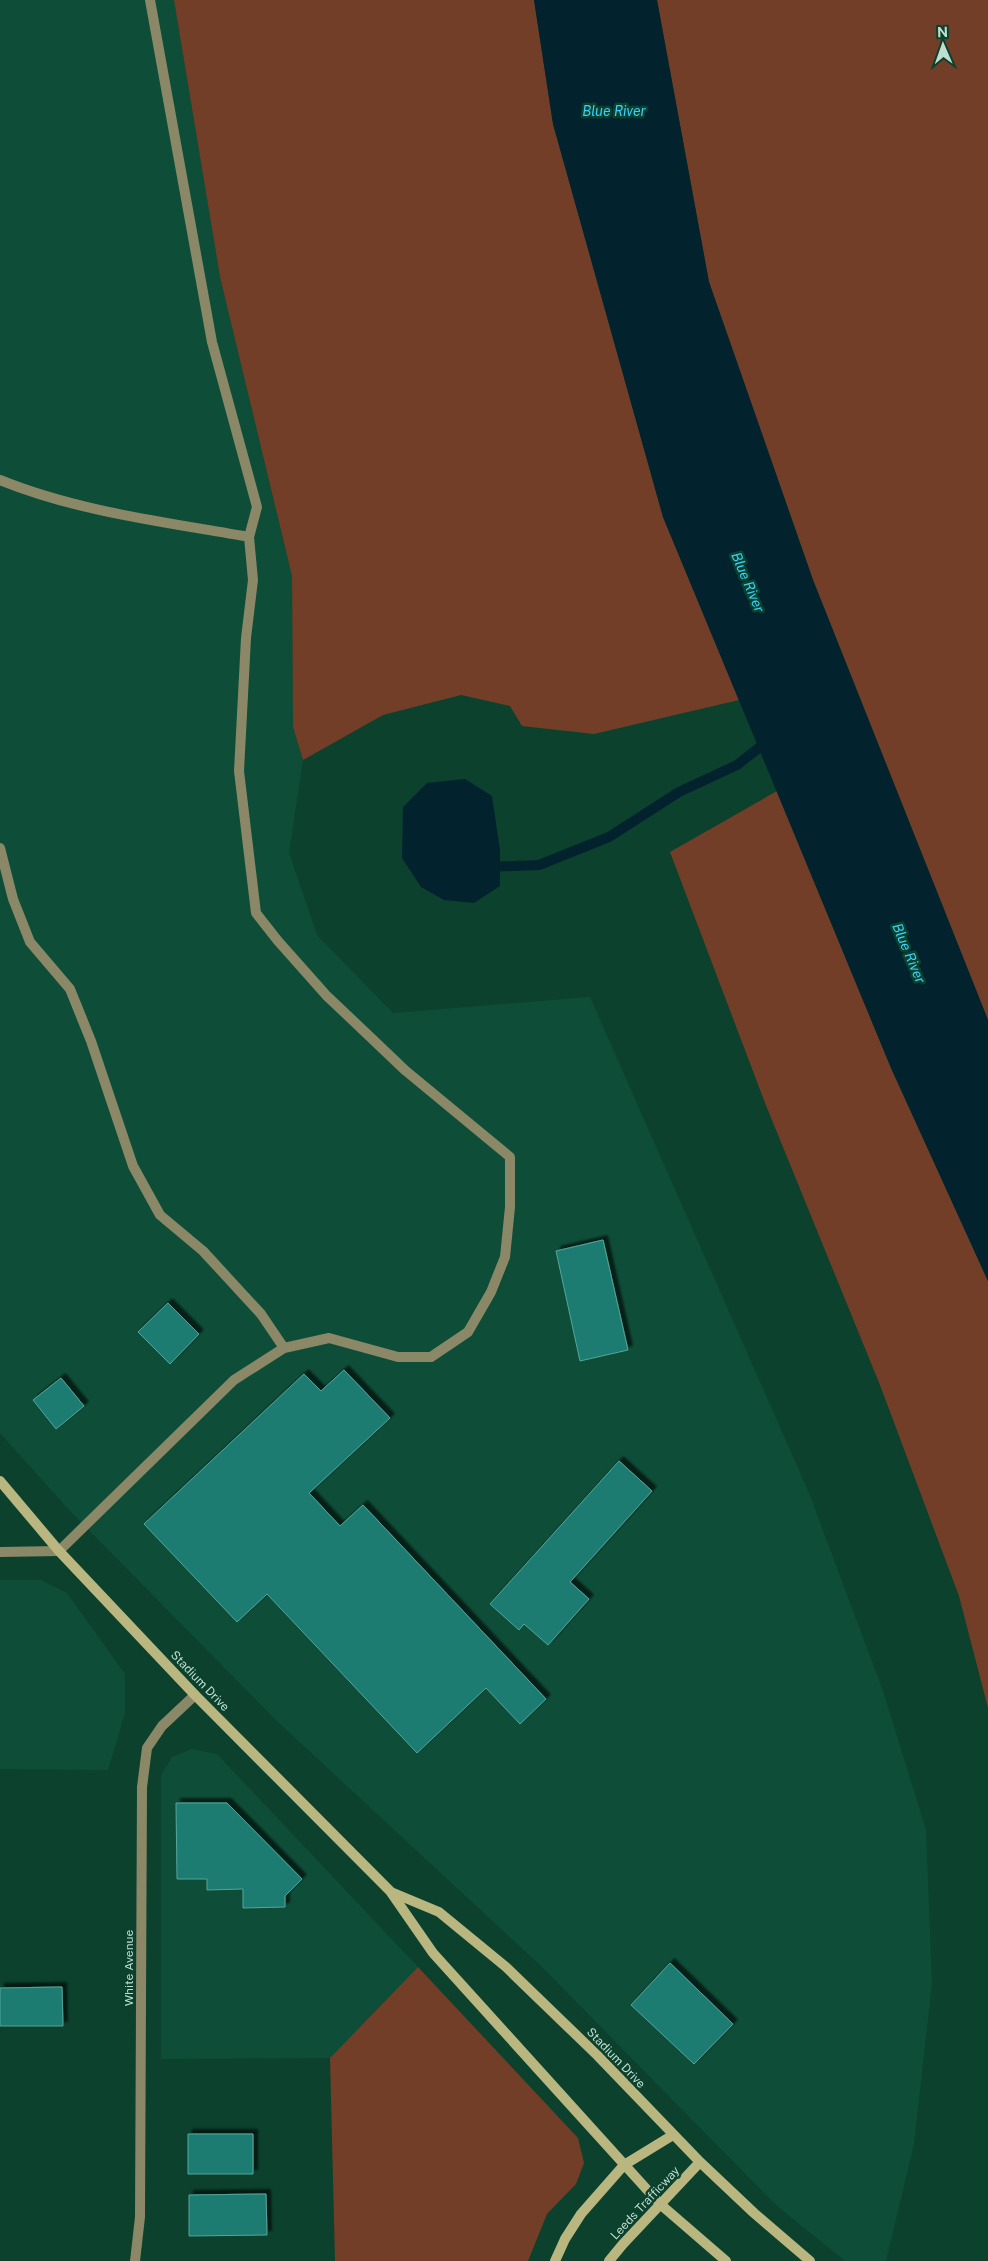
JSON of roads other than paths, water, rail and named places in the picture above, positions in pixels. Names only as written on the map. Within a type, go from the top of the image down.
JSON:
[{"type":"main road","name":"Stadium Drive","points":[[0,1481],[59,1551],[195,1695],[390,1891],[433,1953],[660,2204],[726,2261]]},
{"type":"main road","name":"Stadium Drive","points":[[390,1891],[439,1912],[506,1967],[597,2055],[700,2162],[754,2213],[810,2261]]},
{"type":"main road","points":[[555,2261],[565,2238],[581,2214],[624,2165],[673,2135]]},
{"type":"main road","name":"Leeds Trafficway","points":[[609,2261],[700,2162]]},
{"type":"street","points":[[0,1552],[59,1551],[234,1380],[284,1348],[329,1338],[398,1357],[431,1357],[468,1332],[492,1292],[505,1257],[510,1207],[510,1157],[406,1071],[326,995],[256,913],[239,771],[246,638],[253,580],[249,537],[257,507],[212,342],[150,0]]},
{"type":"street","points":[[0,480],[29,492],[120,514],[249,537]]},
{"type":"street","points":[[0,848],[13,899],[30,942],[70,989],[92,1041],[133,1166],[160,1215],[203,1251],[262,1314],[284,1348]]},
{"type":"street","name":"White Avenue","points":[[135,2261],[140,2218],[142,1787],[147,1748],[162,1726],[195,1695]]},
{"type":"water","name":"Blue River","points":[[534,0],[657,0],[709,282],[813,580],[988,1020],[988,1281],[891,1068],[663,517],[553,124]]},
{"type":"water","points":[[465,779],[492,796],[500,850],[500,886],[474,903],[444,900],[421,887],[402,858],[403,807],[427,783]]},
{"type":"waterway","points":[[487,867],[539,865],[609,837],[679,792],[737,765],[769,740]]}]
